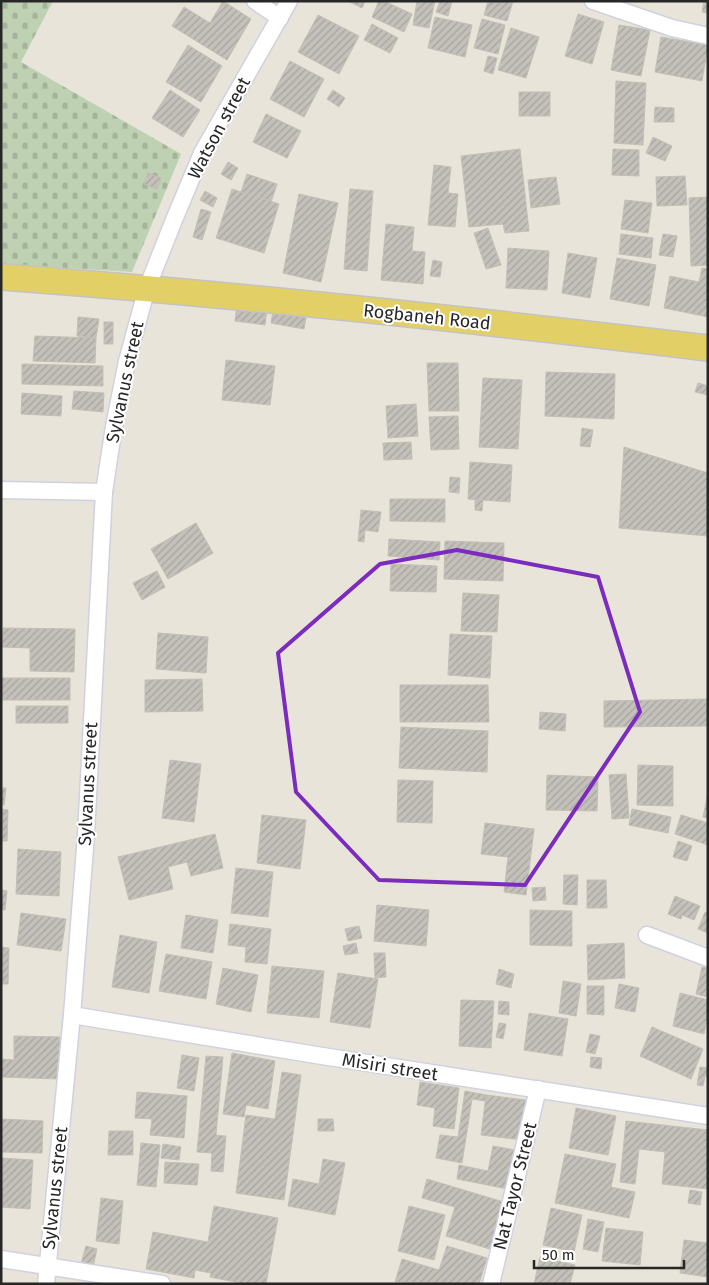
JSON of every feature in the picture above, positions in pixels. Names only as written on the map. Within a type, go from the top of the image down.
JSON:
[{"type":"main road","name":"Rogbaneh Road","points":[[1,277],[147,288],[417,315],[708,348]]},
{"type":"street","points":[[255,1],[280,18]]},
{"type":"street","name":"Watson street","points":[[147,288],[202,154],[289,1]]},
{"type":"street","points":[[593,1],[672,28],[708,36]]},
{"type":"street","name":"Sylvanus street","points":[[47,1276],[72,1015],[86,835],[104,492],[127,361],[147,288]]},
{"type":"street","points":[[1,490],[104,492]]},
{"type":"street","points":[[648,935],[708,958]]},
{"type":"street","name":"Misiri street","points":[[72,1015],[316,1056],[708,1116]]},
{"type":"street","name":"Nat Tayor Street","points":[[490,1284],[538,1089]]},
{"type":"street","points":[[1,1259],[47,1276],[162,1284]]},
{"type":"highlighted area","points":[[457,550],[598,577],[640,712],[525,885],[379,880],[296,792],[278,653],[380,564]]},
{"type":"green space","points":[[1,1],[53,1],[21,62],[181,154],[132,272],[1,264]]},
{"type":"building","points":[[223,1],[251,19],[227,60],[172,26],[184,7],[210,23]]},
{"type":"building","points":[[348,1],[365,1],[362,8]]},
{"type":"building","points":[[379,1],[384,1],[412,14],[404,32],[372,17]]},
{"type":"building","points":[[417,1],[435,1],[429,28],[413,25]]},
{"type":"building","points":[[440,1],[452,1],[448,16],[436,12]]},
{"type":"building","points":[[488,1],[513,1],[507,21],[484,15]]},
{"type":"building","points":[[704,1],[708,1],[708,13],[702,12]]},
{"type":"building","points":[[578,14],[604,22],[592,64],[565,56]]},
{"type":"building","points":[[318,15],[359,36],[339,74],[298,52]]},
{"type":"building","points":[[435,17],[472,25],[465,57],[428,48]]},
{"type":"building","points":[[482,19],[505,25],[498,54],[474,48]]},
{"type":"building","points":[[372,24],[398,38],[390,53],[364,40]]},
{"type":"building","points":[[619,25],[650,30],[641,76],[611,70]]},
{"type":"building","points":[[511,28],[539,37],[526,78],[498,70]]},
{"type":"building","points":[[661,37],[708,45],[702,81],[655,72]]},
{"type":"building","points":[[188,45],[222,66],[201,102],[166,82]]},
{"type":"building","points":[[488,56],[497,58],[493,74],[484,71]]},
{"type":"building","points":[[290,61],[324,79],[304,117],[270,99]]},
{"type":"building","points":[[616,81],[646,83],[643,145],[614,143]]},
{"type":"building","points":[[170,90],[200,110],[183,137],[152,118]]},
{"type":"building","points":[[333,90],[345,98],[339,107],[327,99]]},
{"type":"building","points":[[519,92],[550,92],[550,116],[519,116]]},
{"type":"building","points":[[655,107],[674,108],[674,122],[654,122]]},
{"type":"building","points":[[266,114],[301,131],[287,158],[253,142]]},
{"type":"building","points":[[653,137],[672,146],[665,161],[646,153]]},
{"type":"building","points":[[520,149],[529,231],[505,233],[503,224],[469,227],[461,156]]},
{"type":"building","points":[[613,149],[639,150],[639,176],[612,175]]},
{"type":"building","points":[[228,162],[238,168],[231,180],[221,174]]},
{"type":"building","points":[[434,165],[451,167],[448,193],[458,194],[455,227],[428,225]]},
{"type":"building","points":[[148,173],[161,178],[157,189],[144,184]]},
{"type":"building","points":[[247,174],[277,184],[271,202],[241,192]]},
{"type":"building","points":[[685,176],[687,205],[657,206],[656,177]]},
{"type":"building","points":[[556,177],[560,204],[531,208],[528,180]]},
{"type":"building","points":[[232,189],[279,204],[264,253],[216,238]]},
{"type":"building","points":[[350,189],[373,191],[367,271],[344,269]]},
{"type":"building","points":[[205,191],[217,198],[213,207],[200,200]]},
{"type":"building","points":[[299,194],[338,203],[321,282],[283,273]]},
{"type":"building","points":[[708,197],[708,265],[691,266],[689,198]]},
{"type":"building","points":[[625,200],[652,203],[648,233],[621,229]]},
{"type":"building","points":[[201,209],[211,212],[202,240],[193,237]]},
{"type":"building","points":[[386,224],[414,227],[412,251],[425,252],[423,284],[381,280]]},
{"type":"building","points":[[488,228],[501,265],[486,269],[474,233]]},
{"type":"building","points":[[621,234],[653,238],[651,258],[619,254]]},
{"type":"building","points":[[663,234],[677,236],[673,257],[659,255]]},
{"type":"building","points":[[508,248],[549,251],[547,290],[506,288]]},
{"type":"building","points":[[568,253],[597,258],[590,298],[562,293]]},
{"type":"building","points":[[617,258],[656,265],[649,306],[610,299]]},
{"type":"building","points":[[433,260],[442,262],[440,277],[430,276]]},
{"type":"building","points":[[702,268],[708,269],[708,317],[664,308],[670,276],[699,282]]},
{"type":"building","points":[[237,305],[267,309],[265,325],[235,321]]},
{"type":"building","points":[[273,311],[306,318],[304,329],[271,323]]},
{"type":"building","points":[[78,317],[99,319],[96,338],[77,336]]},
{"type":"building","points":[[104,322],[113,322],[113,344],[104,344]]},
{"type":"building","points":[[35,336],[96,338],[95,363],[33,361]]},
{"type":"building","points":[[226,360],[275,366],[270,405],[222,400]]},
{"type":"building","points":[[427,363],[458,363],[459,411],[429,411]]},
{"type":"building","points":[[22,364],[103,366],[103,386],[22,384]]},
{"type":"building","points":[[546,372],[615,374],[614,419],[545,416]]},
{"type":"building","points":[[483,378],[522,380],[518,449],[479,447]]},
{"type":"building","points":[[698,383],[708,386],[708,395],[695,392]]},
{"type":"building","points":[[74,391],[104,393],[103,412],[72,409]]},
{"type":"building","points":[[22,393],[62,396],[61,416],[21,414]]},
{"type":"building","points":[[416,404],[418,436],[388,438],[386,406]]},
{"type":"building","points":[[458,416],[459,449],[431,450],[429,417]]},
{"type":"building","points":[[582,428],[593,430],[590,447],[580,446]]},
{"type":"building","points":[[411,442],[412,459],[384,460],[383,443]]},
{"type":"building","points":[[624,447],[708,473],[708,536],[619,528]]},
{"type":"building","points":[[470,462],[512,465],[510,502],[468,499]]},
{"type":"building","points":[[450,477],[460,478],[459,493],[449,492]]},
{"type":"building","points":[[390,499],[445,499],[445,522],[390,521]]},
{"type":"building","points":[[475,500],[483,500],[482,511],[475,510]]},
{"type":"building","points":[[361,510],[381,512],[378,532],[365,530],[364,542],[358,541]]},
{"type":"building","points":[[196,523],[213,553],[168,579],[151,549]]},
{"type":"building","points":[[389,539],[440,542],[439,560],[388,556]]},
{"type":"building","points":[[445,541],[504,543],[503,581],[444,579]]},
{"type":"building","points":[[391,564],[437,566],[436,592],[390,591]]},
{"type":"building","points":[[157,571],[165,587],[142,600],[133,583]]},
{"type":"building","points":[[463,593],[499,595],[497,632],[461,631]]},
{"type":"building","points":[[3,628],[75,629],[74,672],[30,671],[30,648],[2,647]]},
{"type":"building","points":[[158,633],[208,637],[206,673],[156,669]]},
{"type":"building","points":[[450,634],[492,636],[490,678],[448,675]]},
{"type":"building","points":[[1,678],[70,678],[70,700],[1,700]]},
{"type":"building","points":[[202,679],[203,711],[145,712],[145,680]]},
{"type":"building","points":[[400,685],[488,685],[489,722],[400,722]]},
{"type":"building","points":[[708,699],[708,726],[604,727],[604,701]]},
{"type":"building","points":[[16,706],[68,706],[68,723],[16,723]]},
{"type":"building","points":[[540,712],[566,714],[565,731],[539,729]]},
{"type":"building","points":[[401,727],[488,731],[487,772],[399,768]]},
{"type":"building","points":[[170,760],[201,764],[194,822],[162,818]]},
{"type":"building","points":[[638,765],[673,766],[673,806],[637,805]]},
{"type":"building","points":[[626,774],[629,818],[612,819],[609,775]]},
{"type":"building","points":[[547,775],[598,777],[597,811],[546,810]]},
{"type":"building","points":[[398,780],[433,781],[432,823],[397,822]]},
{"type":"building","points":[[1,788],[6,788],[4,805],[1,805]]},
{"type":"building","points":[[708,793],[708,818],[703,817]]},
{"type":"building","points":[[1,809],[8,810],[7,841],[1,841]]},
{"type":"building","points":[[632,809],[671,817],[668,833],[629,825]]},
{"type":"building","points":[[262,815],[306,820],[300,869],[257,863]]},
{"type":"building","points":[[681,815],[708,823],[708,845],[675,834]]},
{"type":"building","points":[[485,823],[534,829],[526,895],[504,892],[508,857],[481,854]]},
{"type":"building","points":[[215,834],[223,868],[191,876],[187,862],[168,867],[173,889],[129,900],[118,857]]},
{"type":"building","points":[[678,841],[692,846],[687,861],[673,857]]},
{"type":"building","points":[[18,849],[61,852],[59,896],[16,894]]},
{"type":"building","points":[[236,868],[273,872],[268,917],[231,913]]},
{"type":"building","points":[[564,875],[578,875],[577,905],[563,904]]},
{"type":"building","points":[[587,880],[606,880],[607,908],[587,908]]},
{"type":"building","points":[[545,887],[546,900],[533,901],[532,888]]},
{"type":"building","points":[[1,890],[7,891],[5,910],[1,909]]},
{"type":"building","points":[[675,896],[700,906],[694,920],[682,915],[681,919],[668,914]]},
{"type":"building","points":[[377,905],[429,910],[426,946],[374,941]]},
{"type":"building","points":[[530,910],[572,911],[572,946],[530,945]]},
{"type":"building","points":[[705,912],[708,913],[708,933],[698,929]]},
{"type":"building","points":[[21,913],[66,919],[61,951],[17,945]]},
{"type":"building","points":[[186,915],[218,920],[213,953],[181,948]]},
{"type":"building","points":[[230,924],[271,929],[267,964],[245,962],[246,947],[228,945]]},
{"type":"building","points":[[359,926],[362,938],[348,941],[345,929]]},
{"type":"building","points":[[120,935],[157,942],[149,993],[112,987]]},
{"type":"building","points":[[356,943],[358,953],[345,955],[343,946]]},
{"type":"building","points":[[624,943],[625,978],[588,980],[587,945]]},
{"type":"building","points":[[1,947],[9,948],[8,984],[1,984]]},
{"type":"building","points":[[374,953],[385,953],[386,977],[375,978]]},
{"type":"building","points":[[166,954],[212,962],[206,999],[159,991]]},
{"type":"building","points":[[272,966],[324,971],[319,1018],[267,1013]]},
{"type":"building","points":[[702,967],[708,968],[708,997],[696,994]]},
{"type":"building","points":[[223,968],[258,975],[251,1012],[216,1004]]},
{"type":"building","points":[[499,969],[514,974],[511,988],[496,984]]},
{"type":"building","points":[[338,973],[378,979],[370,1028],[330,1022]]},
{"type":"building","points":[[563,981],[581,984],[576,1016],[559,1013]]},
{"type":"building","points":[[619,984],[639,988],[635,1012],[615,1008]]},
{"type":"building","points":[[587,986],[604,986],[604,1015],[587,1014]]},
{"type":"building","points":[[680,993],[708,1000],[708,1015],[704,1034],[673,1026]]},
{"type":"building","points":[[461,1000],[494,1001],[491,1048],[459,1046]]},
{"type":"building","points":[[499,1001],[509,1002],[509,1015],[498,1014]]},
{"type":"building","points":[[529,1013],[568,1019],[562,1056],[524,1050]]},
{"type":"building","points":[[499,1023],[506,1024],[503,1039],[496,1037]]},
{"type":"building","points":[[652,1027],[703,1049],[691,1079],[640,1056]]},
{"type":"building","points":[[590,1034],[600,1036],[595,1054],[586,1052]]},
{"type":"building","points":[[14,1036],[60,1037],[59,1079],[1,1077],[1,1059],[14,1060]]},
{"type":"building","points":[[232,1053],[275,1061],[268,1109],[246,1105],[244,1117],[223,1114]]},
{"type":"building","points":[[182,1055],[199,1058],[194,1091],[177,1088]]},
{"type":"building","points":[[206,1056],[223,1057],[216,1135],[226,1136],[223,1172],[211,1171],[212,1153],[197,1152]]},
{"type":"building","points":[[591,1057],[602,1058],[601,1069],[590,1067]]},
{"type":"building","points":[[700,1067],[708,1068],[708,1076],[705,1076],[703,1086],[697,1085]]},
{"type":"building","points":[[282,1072],[301,1075],[284,1200],[236,1193],[246,1115],[275,1119]]},
{"type":"building","points":[[420,1082],[459,1088],[454,1129],[433,1126],[435,1108],[417,1105]]},
{"type":"building","points":[[465,1091],[486,1095],[485,1101],[472,1099],[462,1163],[436,1158],[440,1135],[458,1137]]},
{"type":"building","points":[[137,1092],[187,1096],[184,1138],[150,1135],[152,1119],[135,1118]]},
{"type":"building","points":[[486,1095],[526,1100],[522,1140],[481,1135]]},
{"type":"building","points":[[576,1108],[616,1116],[608,1155],[569,1148]]},
{"type":"building","points":[[1,1119],[43,1121],[42,1153],[1,1152]]},
{"type":"building","points":[[318,1119],[333,1119],[334,1131],[318,1131]]},
{"type":"building","points":[[626,1121],[708,1130],[708,1189],[662,1184],[665,1152],[639,1149],[635,1184],[620,1182]]},
{"type":"building","points":[[109,1131],[133,1131],[133,1155],[108,1155]]},
{"type":"building","points":[[141,1143],[160,1145],[156,1187],[137,1185]]},
{"type":"building","points":[[163,1144],[181,1147],[179,1160],[161,1158]]},
{"type":"building","points":[[493,1146],[515,1150],[508,1189],[457,1179],[459,1165],[488,1171]]},
{"type":"building","points":[[565,1154],[616,1164],[611,1187],[635,1192],[629,1218],[555,1203]]},
{"type":"building","points":[[1,1158],[33,1160],[30,1209],[1,1207]]},
{"type":"building","points":[[323,1159],[345,1163],[335,1215],[288,1206],[293,1179],[319,1184]]},
{"type":"building","points":[[165,1162],[199,1164],[197,1185],[164,1183]]},
{"type":"building","points":[[427,1179],[507,1203],[493,1250],[446,1236],[455,1207],[422,1198]]},
{"type":"building","points":[[690,1190],[702,1192],[700,1205],[688,1203]]},
{"type":"building","points":[[101,1198],[123,1201],[119,1244],[96,1241]]},
{"type":"building","points":[[214,1206],[278,1218],[266,1284],[245,1284],[210,1277],[211,1273],[195,1270],[194,1278],[146,1269],[153,1232],[208,1242]]},
{"type":"building","points":[[409,1206],[445,1215],[434,1260],[398,1251]]},
{"type":"building","points":[[551,1208],[582,1215],[574,1252],[543,1245]]},
{"type":"building","points":[[588,1219],[604,1222],[598,1252],[583,1249]]},
{"type":"building","points":[[606,1228],[643,1232],[640,1265],[602,1261]]},
{"type":"building","points":[[684,1240],[708,1243],[708,1277],[680,1273]]},
{"type":"building","points":[[86,1246],[97,1249],[93,1267],[81,1264]]},
{"type":"building","points":[[447,1246],[487,1258],[479,1284],[395,1282],[402,1259],[439,1270]]},
{"type":"building","points":[[540,1257],[575,1265],[570,1284],[534,1284]]}]
